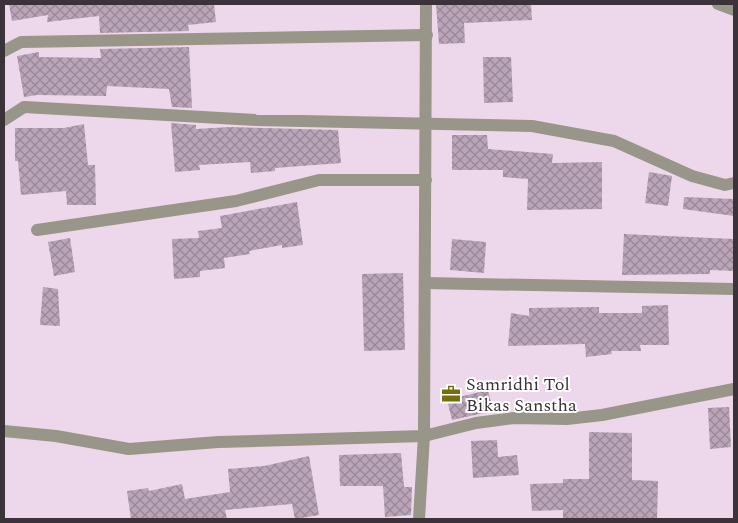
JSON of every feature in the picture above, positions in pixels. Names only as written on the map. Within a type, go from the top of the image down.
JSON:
[{"type":"street","points":[[419,519],[424,436],[426,4]]},
{"type":"street","points":[[718,4],[734,10]]},
{"type":"street","points":[[4,50],[21,42],[426,35]]},
{"type":"street","points":[[4,120],[24,107],[256,120],[532,126],[614,141],[692,176],[725,185],[734,183]]},
{"type":"street","points":[[37,230],[236,201],[319,180],[426,180]]},
{"type":"street","points":[[425,283],[734,289]]},
{"type":"street","points":[[4,431],[56,436],[129,449],[218,442],[424,436],[476,423],[514,418],[568,419],[602,415],[734,389]]},
{"type":"building","points":[[9,4],[214,4],[216,22],[188,25],[189,31],[100,33],[99,16],[47,22],[48,15],[12,21]]},
{"type":"building","points":[[436,4],[531,4],[532,20],[464,23],[465,43],[439,44]]},
{"type":"building","points":[[189,47],[192,108],[172,107],[169,89],[107,86],[106,96],[37,95],[24,97],[17,56],[39,52],[39,57],[101,58],[100,49]]},
{"type":"building","points":[[483,57],[511,57],[513,102],[484,103]]},
{"type":"building","points":[[171,123],[196,125],[196,129],[230,127],[338,130],[341,163],[275,168],[275,171],[251,173],[250,162],[199,165],[200,170],[175,172]]},
{"type":"building","points":[[84,124],[88,165],[95,165],[96,205],[67,205],[66,191],[21,195],[18,161],[15,161],[15,128],[64,128]]},
{"type":"building","points":[[452,135],[487,135],[488,149],[553,154],[552,163],[602,162],[602,209],[527,210],[528,179],[503,177],[503,170],[452,170]]},
{"type":"building","points":[[649,172],[672,176],[668,206],[645,203]]},
{"type":"building","points":[[684,197],[734,199],[734,216],[683,209]]},
{"type":"building","points":[[297,202],[303,245],[282,248],[282,245],[249,251],[250,254],[224,258],[225,268],[200,271],[200,277],[174,279],[172,239],[199,238],[198,231],[222,228],[220,216]]},
{"type":"building","points":[[624,234],[734,239],[734,271],[710,270],[710,274],[622,275]]},
{"type":"building","points":[[70,238],[75,272],[54,276],[48,242]]},
{"type":"building","points":[[452,239],[486,242],[484,273],[450,270]]},
{"type":"building","points":[[403,273],[405,350],[364,351],[362,274]]},
{"type":"building","points":[[43,287],[58,289],[60,326],[40,325]]},
{"type":"building","points":[[668,305],[669,345],[640,345],[641,351],[611,351],[612,354],[586,357],[585,344],[508,346],[511,313],[529,316],[529,308],[599,307],[599,313],[642,313],[642,306]]},
{"type":"building","points":[[488,390],[493,411],[452,420],[447,400]]},
{"type":"building","points":[[729,407],[731,447],[710,449],[708,408]]},
{"type":"building","points":[[589,432],[632,433],[632,480],[658,481],[657,519],[563,519],[563,510],[532,511],[530,484],[563,483],[563,479],[589,479]]},
{"type":"building","points":[[497,440],[498,457],[517,455],[519,475],[473,478],[471,441]]},
{"type":"building","points":[[401,453],[404,487],[412,487],[411,515],[385,517],[383,486],[340,486],[339,455]]},
{"type":"building","points":[[309,456],[319,515],[295,519],[292,504],[225,510],[227,519],[131,519],[127,491],[148,488],[149,491],[182,484],[185,499],[230,492],[228,469],[264,466]]},
{"type":"place","name":"Samridhi Tol Bikas Sanstha","points":[[451,394]]}]
